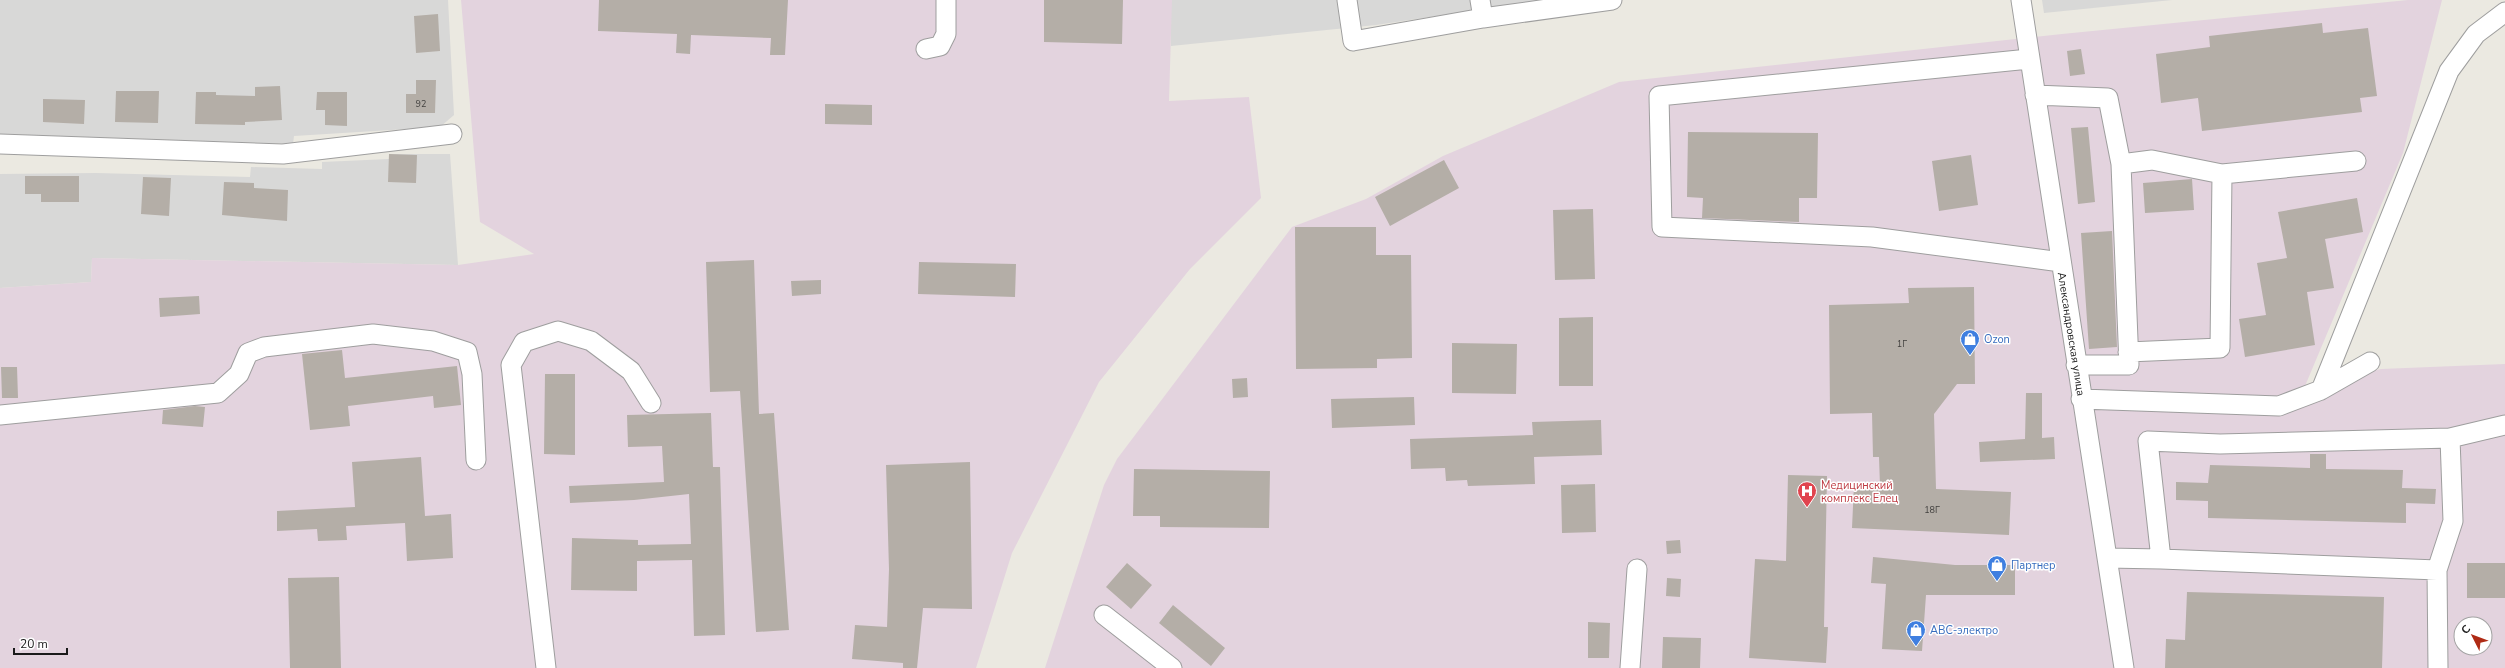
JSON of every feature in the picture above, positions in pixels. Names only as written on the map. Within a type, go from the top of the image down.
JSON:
[{"type":"street","points":[[926,49],[940,46],[946,34],[946,0]]},
{"type":"street","points":[[1347,0],[1353,41],[1481,9],[1612,0]]},
{"type":"street","name":"Александровская улица","points":[[2021,0],[2081,399],[2124,668]]},
{"type":"street","points":[[2321,390],[2450,71],[2476,34],[2505,12]]},
{"type":"street","points":[[2029,60],[1658,96],[1662,227],[1872,237],[2061,262]]},
{"type":"street","points":[[2035,95],[2108,98],[2121,164],[2129,365],[2076,365]]},
{"type":"street","points":[[0,144],[283,154],[452,134]]},
{"type":"street","points":[[2121,164],[2152,160],[2222,174],[2356,161]]},
{"type":"street","points":[[2128,352],[2220,348],[2222,174]]},
{"type":"street","points":[[546,668],[510,365],[524,342],[558,331],[592,341],[631,371],[651,403]]},
{"type":"street","points":[[0,414],[218,394],[239,374],[248,353],[264,347],[373,334],[433,341],[466,352],[472,374],[476,460]]},
{"type":"street","points":[[2081,399],[2279,406],[2321,390],[2370,362]]},
{"type":"street","points":[[2161,559],[2148,441],[2220,444],[2450,438],[2505,425]]},
{"type":"street","points":[[2438,668],[2437,570],[2453,521],[2450,438]]},
{"type":"street","points":[[2107,558],[2437,570]]},
{"type":"street","points":[[1630,668],[1637,569]]},
{"type":"street","points":[[1104,615],[1172,668]]},
{"type":"shaded area","points":[[0,0],[448,0],[454,115],[440,127],[294,136],[293,144],[0,134]]},
{"type":"shaded area","points":[[461,0],[1172,0],[1169,101],[1249,97],[1261,198],[1190,269],[1099,382],[1012,553],[976,668],[0,668],[0,288],[91,282],[92,258],[458,265],[534,254],[480,222]]},
{"type":"shaded area","points":[[1171,0],[1545,0],[1376,25],[1171,46]]},
{"type":"shaded area","points":[[2042,0],[2172,0],[2044,13]]},
{"type":"shaded area","points":[[2408,0],[2442,0],[2403,153],[2305,386],[2381,369],[2505,364],[2505,668],[1045,668],[1104,485],[1117,459],[1292,227],[1366,199],[1443,156],[1619,82],[2062,34]]},
{"type":"shaded area","points":[[389,154],[450,154],[458,265],[92,258],[91,282],[0,288],[0,174],[96,173],[250,177],[251,167],[322,169],[322,162],[389,159]]},
{"type":"building","points":[[599,0],[788,0],[785,55],[770,55],[771,38],[691,35],[690,54],[676,53],[677,34],[598,31]]},
{"type":"building","points":[[1044,0],[1123,0],[1122,44],[1044,42]]},
{"type":"building","points":[[438,14],[440,51],[416,53],[414,16]]},
{"type":"building","points":[[2322,23],[2323,33],[2368,28],[2377,96],[2360,98],[2362,112],[2202,131],[2198,98],[2161,103],[2156,54],[2210,47],[2209,36]]},
{"type":"building","points":[[2081,49],[2085,74],[2070,76],[2067,51]]},
{"type":"building","points":[[416,80],[436,80],[435,113],[406,113],[406,94],[416,94]]},
{"type":"building","points":[[280,86],[282,120],[245,122],[245,125],[195,124],[196,92],[216,92],[216,95],[255,96],[255,87]]},
{"type":"building","points":[[116,91],[159,91],[158,123],[115,122]]},
{"type":"building","points":[[317,92],[347,92],[347,126],[325,125],[325,110],[316,110]]},
{"type":"building","points":[[43,99],[85,100],[84,124],[43,122]]},
{"type":"building","points":[[825,104],[872,105],[872,125],[825,124]]},
{"type":"building","points":[[2088,127],[2095,202],[2078,204],[2071,128]]},
{"type":"building","points":[[1688,132],[1818,133],[1817,198],[1799,198],[1799,222],[1702,218],[1703,198],[1687,197]]},
{"type":"building","points":[[389,154],[417,155],[416,183],[388,182]]},
{"type":"building","points":[[1971,155],[1978,205],[1939,211],[1932,161]]},
{"type":"building","points":[[1444,160],[1459,188],[1390,226],[1375,197]]},
{"type":"building","points":[[25,176],[79,176],[79,202],[41,202],[41,194],[25,194]]},
{"type":"building","points":[[143,177],[171,178],[169,216],[141,214]]},
{"type":"building","points":[[2192,179],[2194,210],[2145,213],[2143,183]]},
{"type":"building","points":[[224,182],[254,183],[254,188],[288,190],[287,221],[222,215]]},
{"type":"building","points":[[2357,198],[2363,232],[2325,239],[2334,288],[2307,292],[2315,345],[2245,357],[2239,319],[2266,315],[2257,263],[2287,258],[2278,212]]},
{"type":"building","points":[[1593,209],[1595,279],[1555,280],[1553,210]]},
{"type":"building","points":[[1295,227],[1376,227],[1376,255],[1411,255],[1412,358],[1377,359],[1377,368],[1296,369]]},
{"type":"building","points":[[2112,231],[2117,347],[2089,349],[2081,233]]},
{"type":"building","points":[[754,260],[759,414],[774,413],[789,630],[756,632],[740,391],[710,392],[706,262]]},
{"type":"building","points":[[919,262],[1016,264],[1015,297],[918,294]]},
{"type":"building","points":[[821,280],[821,294],[792,296],[791,281]]},
{"type":"building","points":[[1974,287],[1975,384],[1957,384],[1934,414],[1936,489],[2011,492],[2009,535],[1852,528],[1854,485],[1880,486],[1879,457],[1873,457],[1872,413],[1830,414],[1829,305],[1909,303],[1908,288]]},
{"type":"building","points":[[199,296],[200,314],[160,317],[159,298]]},
{"type":"building","points":[[1593,317],[1593,386],[1559,386],[1559,318]]},
{"type":"building","points":[[1452,343],[1517,344],[1516,394],[1452,393]]},
{"type":"building","points":[[342,350],[345,378],[457,366],[461,405],[434,408],[433,396],[348,406],[350,426],[310,430],[302,354]]},
{"type":"building","points":[[1,367],[17,367],[18,398],[2,398]]},
{"type":"building","points":[[545,374],[575,374],[575,455],[544,454]]},
{"type":"building","points":[[1247,378],[1248,397],[1233,398],[1232,379]]},
{"type":"building","points":[[2026,393],[2042,393],[2042,438],[2054,437],[2055,459],[1980,462],[1979,442],[2025,439]]},
{"type":"building","points":[[1414,397],[1415,425],[1332,428],[1331,399]]},
{"type":"building","points":[[195,406],[205,407],[203,427],[162,424],[163,410]]},
{"type":"building","points":[[711,413],[713,467],[720,467],[725,635],[694,636],[692,560],[637,561],[637,591],[571,590],[572,538],[638,540],[638,545],[691,544],[689,494],[634,500],[570,503],[569,486],[664,482],[662,446],[628,447],[627,415]]},
{"type":"building","points":[[1601,420],[1602,455],[1534,457],[1535,484],[1468,486],[1467,480],[1446,481],[1445,468],[1411,469],[1410,439],[1533,435],[1532,422]]},
{"type":"building","points":[[2310,454],[2326,454],[2326,469],[2403,470],[2402,488],[2436,489],[2435,504],[2406,503],[2406,523],[2208,518],[2208,501],[2176,500],[2176,482],[2208,483],[2210,465],[2310,468]]},
{"type":"building","points":[[421,457],[425,516],[451,514],[453,558],[407,561],[405,523],[346,526],[347,540],[318,541],[317,529],[277,531],[277,511],[355,507],[352,462]]},
{"type":"building","points":[[970,462],[972,609],[923,608],[917,668],[903,668],[903,663],[852,659],[855,625],[887,627],[889,569],[886,465]]},
{"type":"building","points":[[1134,469],[1270,471],[1269,528],[1160,527],[1160,516],[1133,516]]},
{"type":"building","points":[[1788,475],[1827,476],[1824,627],[1828,627],[1826,663],[1749,658],[1755,559],[1786,561]]},
{"type":"building","points":[[1595,484],[1596,532],[1562,533],[1561,485]]},
{"type":"building","points":[[1680,540],[1681,553],[1667,554],[1666,541]]},
{"type":"building","points":[[1873,557],[1955,565],[2015,565],[2015,595],[1926,595],[1922,651],[1882,649],[1886,584],[1871,583]]},
{"type":"building","points":[[1127,563],[1152,585],[1131,609],[1106,587]]},
{"type":"building","points":[[2467,563],[2505,563],[2505,598],[2467,598]]},
{"type":"building","points":[[339,577],[341,668],[290,668],[288,578]]},
{"type":"building","points":[[1667,578],[1681,579],[1680,597],[1666,596]]},
{"type":"building","points":[[2187,592],[2384,597],[2382,668],[2165,668],[2166,639],[2185,640]]},
{"type":"building","points":[[1173,605],[1225,648],[1211,666],[1159,623]]},
{"type":"building","points":[[1588,622],[1610,623],[1609,658],[1588,658]]},
{"type":"building","points":[[1663,637],[1701,638],[1700,668],[1662,668]]},
{"type":"place","name":"Ozon","points":[[1970,356]]},
{"type":"place","name":"Медицинский комплекс Елец","points":[[1807,508]]},
{"type":"place","name":"Партнер","points":[[1997,582]]},
{"type":"place","name":"АВС-электро","points":[[1916,647]]}]
